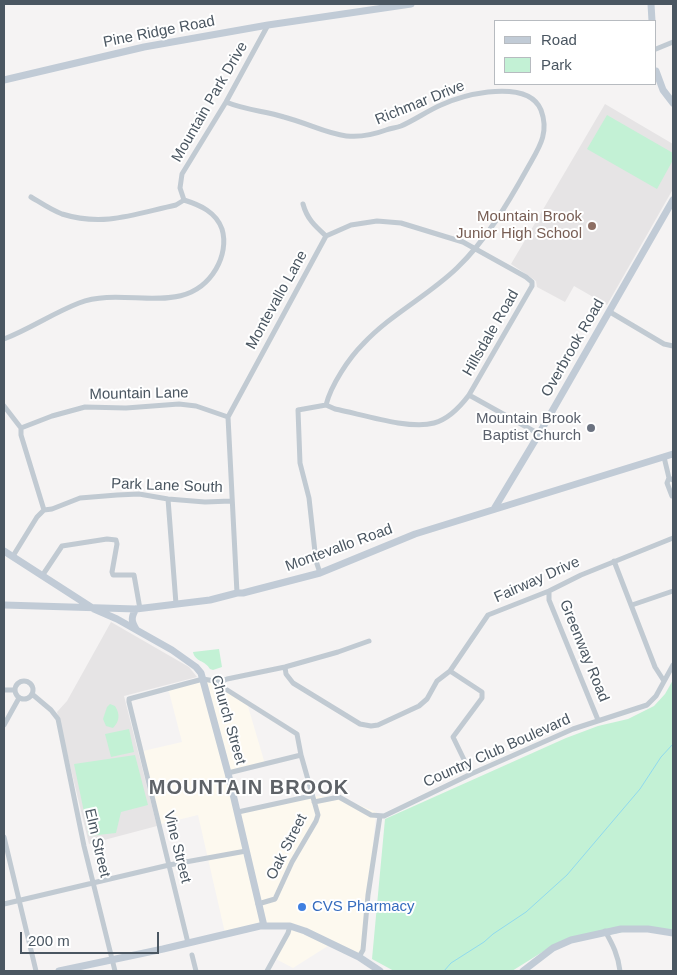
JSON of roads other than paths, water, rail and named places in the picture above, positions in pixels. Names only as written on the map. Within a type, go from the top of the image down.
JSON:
[{"type":"street","name":"Pine Ridge Road","points":[[4,80],[144,48],[268,25],[411,4]]},
{"type":"street","points":[[651,4],[652,20]]},
{"type":"street","name":"Mountain Park Drive","points":[[184,200],[180,188],[182,174],[226,102],[268,25]]},
{"type":"street","points":[[657,49],[673,42]]},
{"type":"street","points":[[657,74],[663,90],[673,103]]},
{"type":"street","name":"Richmar Drive","points":[[226,102],[242,108],[286,117],[337,135],[355,137],[375,134],[400,126],[442,104],[460,97],[490,92],[515,91],[529,96],[539,104],[544,118],[545,131],[540,145],[506,207],[475,248],[457,268],[425,294],[389,319],[362,344],[348,362],[328,396],[326,405]]},
{"type":"street","points":[[4,339],[79,303],[93,299],[116,297],[177,298],[188,295],[204,286],[218,265],[223,252],[224,235],[220,223],[202,206],[184,200],[176,205],[115,220],[93,220],[61,213],[31,197]]},
{"type":"street","name":"Overbrook Road","points":[[494,509],[540,434],[673,200]]},
{"type":"street","points":[[303,204],[306,215],[313,225],[326,236],[332,235],[351,225],[378,221],[401,223],[463,242],[475,248]]},
{"type":"street","name":"Montevallo Lane","points":[[228,417],[326,236]]},
{"type":"street","name":"Hillsdale Road","points":[[469,395],[529,291],[532,282],[475,248]]},
{"type":"street","points":[[610,312],[664,344],[673,346]]},
{"type":"street","points":[[320,573],[316,561],[309,498],[300,463],[298,410],[326,405],[344,411],[401,423],[421,425],[434,423],[445,418],[459,408],[469,395],[540,434]]},
{"type":"street","name":"Mountain Lane","points":[[21,428],[52,416],[85,407],[126,408],[179,404],[196,406],[228,417]]},
{"type":"street","points":[[4,406],[21,428],[21,434],[44,510],[13,556]]},
{"type":"street","points":[[228,417],[237,593]]},
{"type":"street","name":"Montevallo Road","points":[[4,606],[138,609],[210,600],[244,593],[320,573],[415,534],[673,454]]},
{"type":"street","points":[[664,457],[671,479],[667,483],[672,496]]},
{"type":"street","name":"Park Lane South","points":[[44,510],[52,509],[80,498],[117,494],[139,494],[205,502],[231,501]]},
{"type":"street","points":[[168,499],[176,604]]},
{"type":"street","name":"Fairway Drive","points":[[285,667],[286,674],[294,683],[360,724],[371,726],[390,720],[419,706],[426,699],[437,681],[450,672],[488,615],[673,538]]},
{"type":"street","points":[[42,576],[62,546],[107,539],[116,540],[112,572],[113,575],[134,575],[138,609],[133,614],[132,623],[138,630]]},
{"type":"street","points":[[4,551],[94,609]]},
{"type":"street","points":[[614,561],[656,667],[664,681]]},
{"type":"street","points":[[59,606],[64,600],[64,590]]},
{"type":"street","name":"Greenway Road","points":[[549,590],[549,600],[552,608],[598,720]]},
{"type":"street","points":[[632,605],[673,591]]},
{"type":"street","name":"Church Street","points":[[94,609],[117,618],[172,650],[196,667],[203,680],[238,812],[264,926]]},
{"type":"street","points":[[203,680],[220,682],[285,667],[369,641]]},
{"type":"street","name":"Country Club Boulevard","points":[[380,816],[390,814],[471,774],[573,729],[647,704],[656,696],[673,665]]},
{"type":"street","points":[[450,672],[482,692],[482,698],[454,737],[471,774]]},
{"type":"street","name":"Vine Street","points":[[188,943],[129,699],[203,680]]},
{"type":"street","points":[[15,690],[19,682],[25,681],[32,686],[32,694],[28,698],[20,698]]},
{"type":"street","name":"Oak Street","points":[[220,682],[224,688],[297,734],[300,755],[318,815],[292,862],[275,899],[258,904]]},
{"type":"street","points":[[4,690],[15,690]]},
{"type":"street","points":[[15,690],[20,698]]},
{"type":"street","name":"Elm Street","points":[[32,694],[51,710],[58,719],[93,883],[115,971]]},
{"type":"street","points":[[4,726],[20,698]]},
{"type":"street","points":[[228,773],[300,755]]},
{"type":"street","points":[[238,812],[311,796]]},
{"type":"street","points":[[314,802],[339,797],[371,815],[380,816],[368,895],[363,950],[359,957]]},
{"type":"street","points":[[4,837],[36,971]]},
{"type":"street","points":[[4,904],[169,865],[246,851]]},
{"type":"street","points":[[59,971],[264,926],[290,926],[305,931],[359,957],[380,971]]},
{"type":"street","points":[[267,971],[288,934],[290,926]]},
{"type":"street","points":[[523,971],[553,948],[571,940],[605,931],[648,929],[673,933]]},
{"type":"street","points":[[605,931],[615,948],[620,971]]},
{"type":"street","points":[[192,955],[196,971]]},
{"type":"waterway","points":[[444,971],[451,963],[526,912],[567,875],[640,789],[661,757],[673,744]]},
{"type":"place","name":"Mountain Brook Junior High School","points":[[592,226]]},
{"type":"place","name":"Mountain Brook Baptist Church","points":[[591,428]]},
{"type":"place","name":"CVS Pharmacy","points":[[302,907]]},
{"type":"district","name":"MOUNTAIN BROOK","points":[[249,788]]}]
